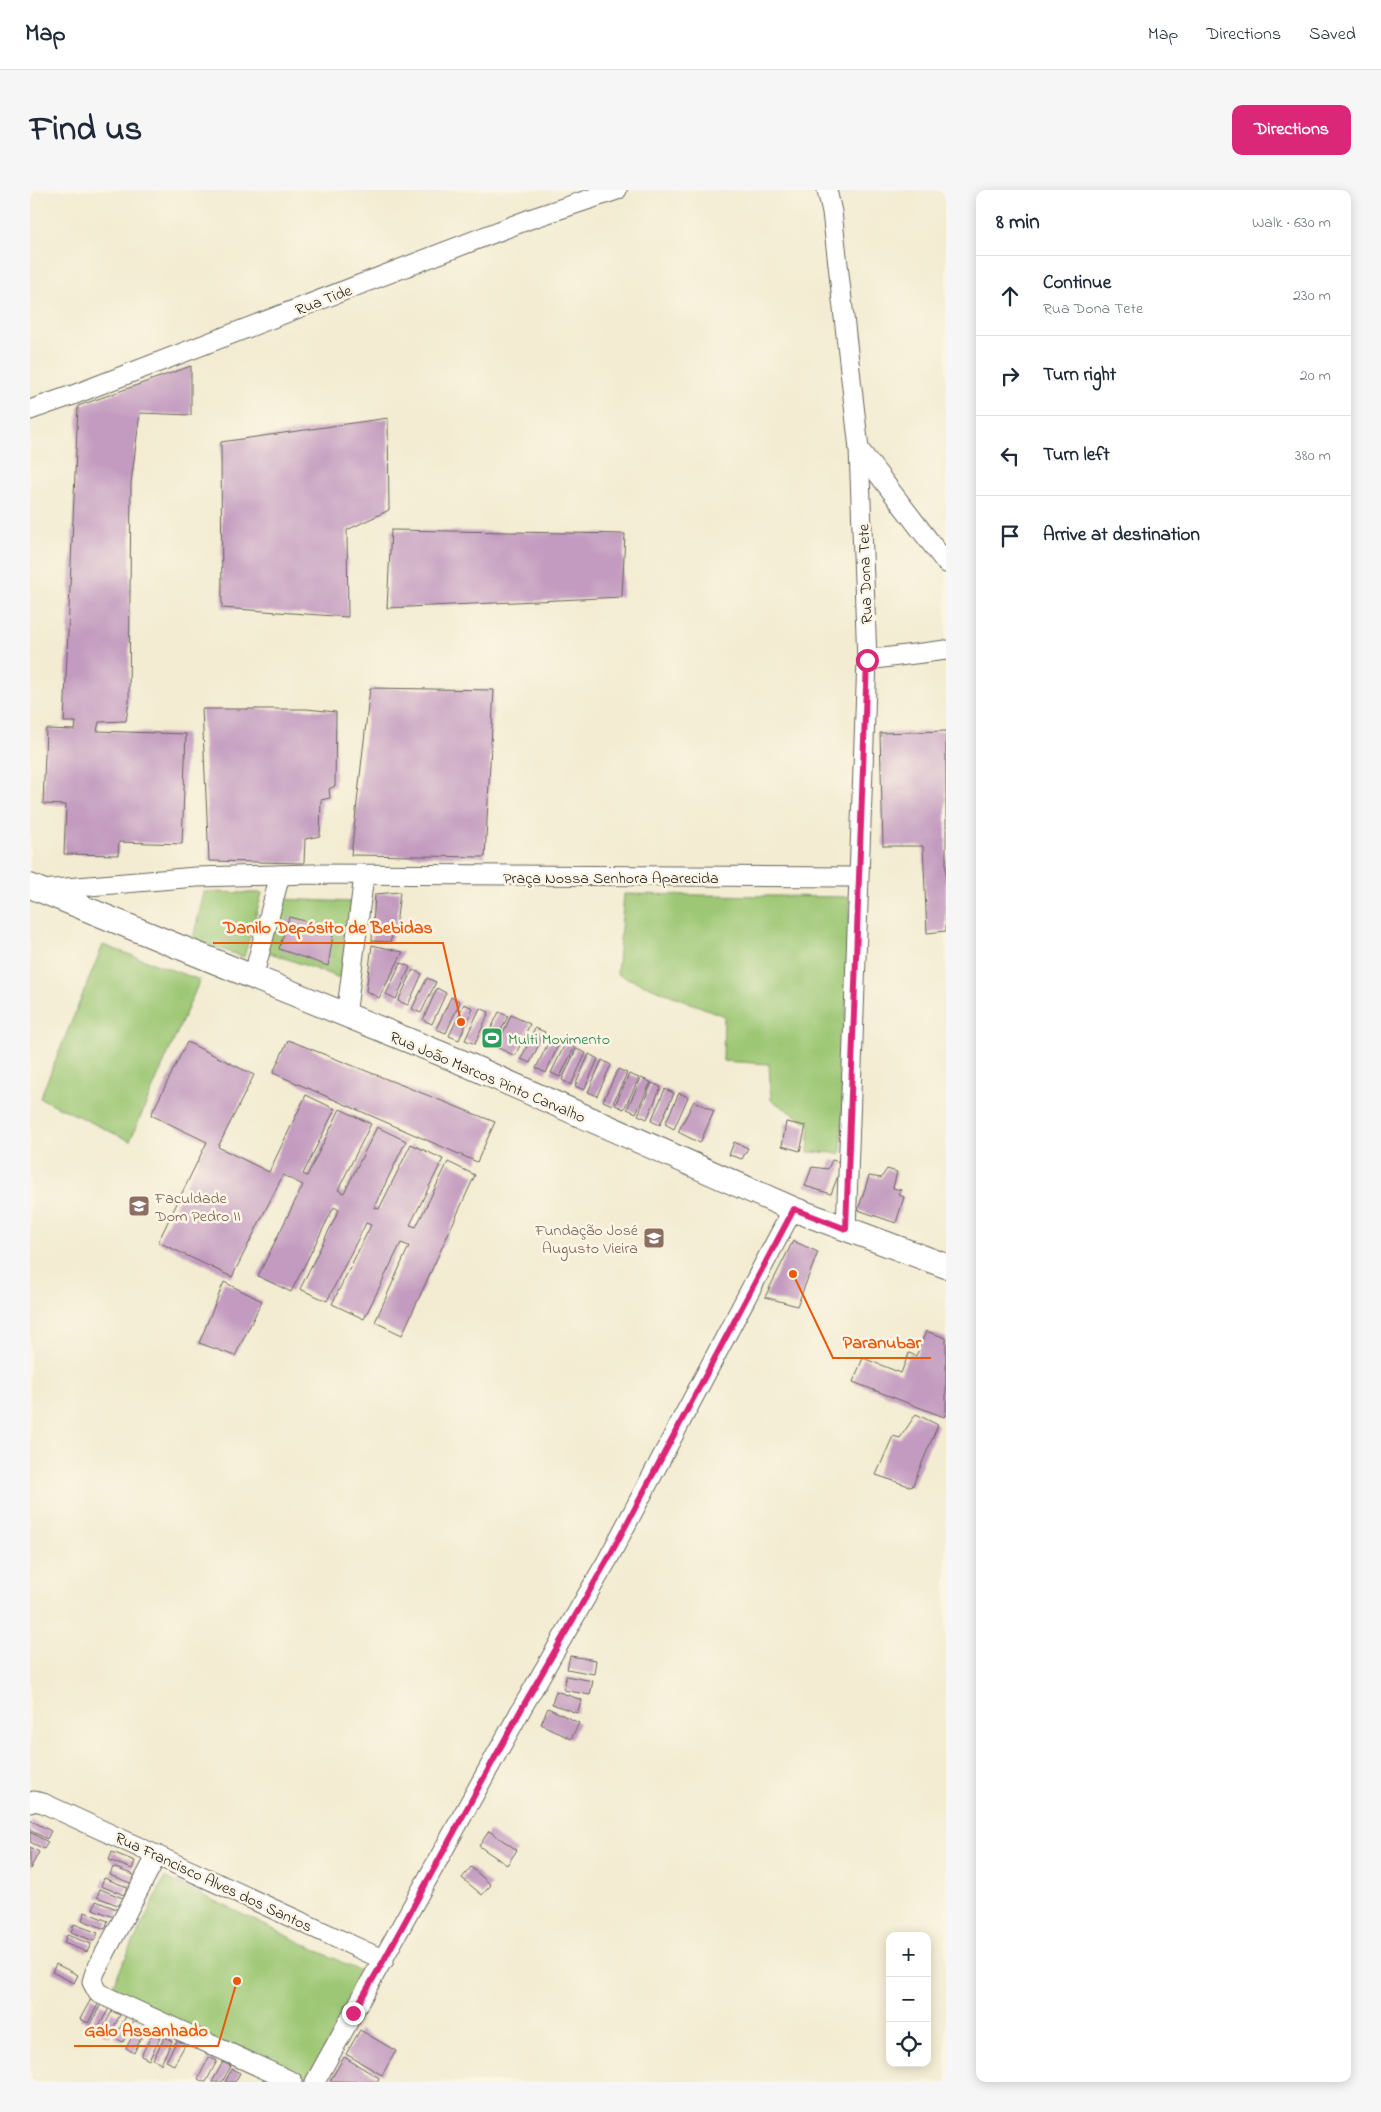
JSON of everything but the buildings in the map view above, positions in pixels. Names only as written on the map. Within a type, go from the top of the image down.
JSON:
[{"type":"main road","name":"Rua João Marcos Pinto Carvalho","points":[[35,888],[458,1061],[794,1209],[946,1266]]},
{"type":"street","name":"Rua Tide","points":[[30,410],[530,219],[615,190]]},
{"type":"street","name":"Rua Dona Tete","points":[[826,190],[832,212],[859,449],[867,660],[846,1229]]},
{"type":"street","points":[[859,449],[946,563]]},
{"type":"street","points":[[867,660],[946,650]]},
{"type":"street","points":[[253,978],[280,876]]},
{"type":"street","points":[[346,1016],[364,876]]},
{"type":"street","name":"Praça Nossa Senhora Aparecida","points":[[35,888],[196,877],[858,877]]},
{"type":"street","points":[[315,2082],[517,1717],[608,1559],[794,1209]]},
{"type":"street","name":"Rua Francisco Alves dos Santos","points":[[37,1803],[157,1855],[384,1960]]},
{"type":"street","points":[[157,1855],[95,1972],[92,1982],[94,1988],[98,1993],[293,2082]]},
{"type":"green space","points":[[204,892],[262,893],[244,957],[193,939]]},
{"type":"green space","points":[[624,894],[850,897],[841,1153],[808,1152],[810,1124],[771,1100],[769,1064],[723,1061],[724,1016],[617,974]]},
{"type":"green space","points":[[282,899],[352,902],[340,978],[265,951]]},
{"type":"green space","points":[[103,945],[200,980],[130,1141],[40,1098]]},
{"type":"green space","points":[[165,1877],[364,1973],[311,2082],[301,2082],[110,1990]]},
{"type":"place","name":"Danilo Depósito de Bebidas","points":[[461,1022]]},
{"type":"place","name":"Multi Movimento","points":[[492,1038]]},
{"type":"place","name":"Faculdade Dom Pedro II","points":[[139,1206]]},
{"type":"place","name":"Fundação José Augusto Vieira","points":[[654,1238]]},
{"type":"place","name":"Paranubar","points":[[793,1274]]},
{"type":"place","name":"Galo Assanhado","points":[[237,1981]]},
{"type":"route","points":[[353,2013],[522,1708],[608,1559],[794,1209],[846,1229],[867,660]]}]
